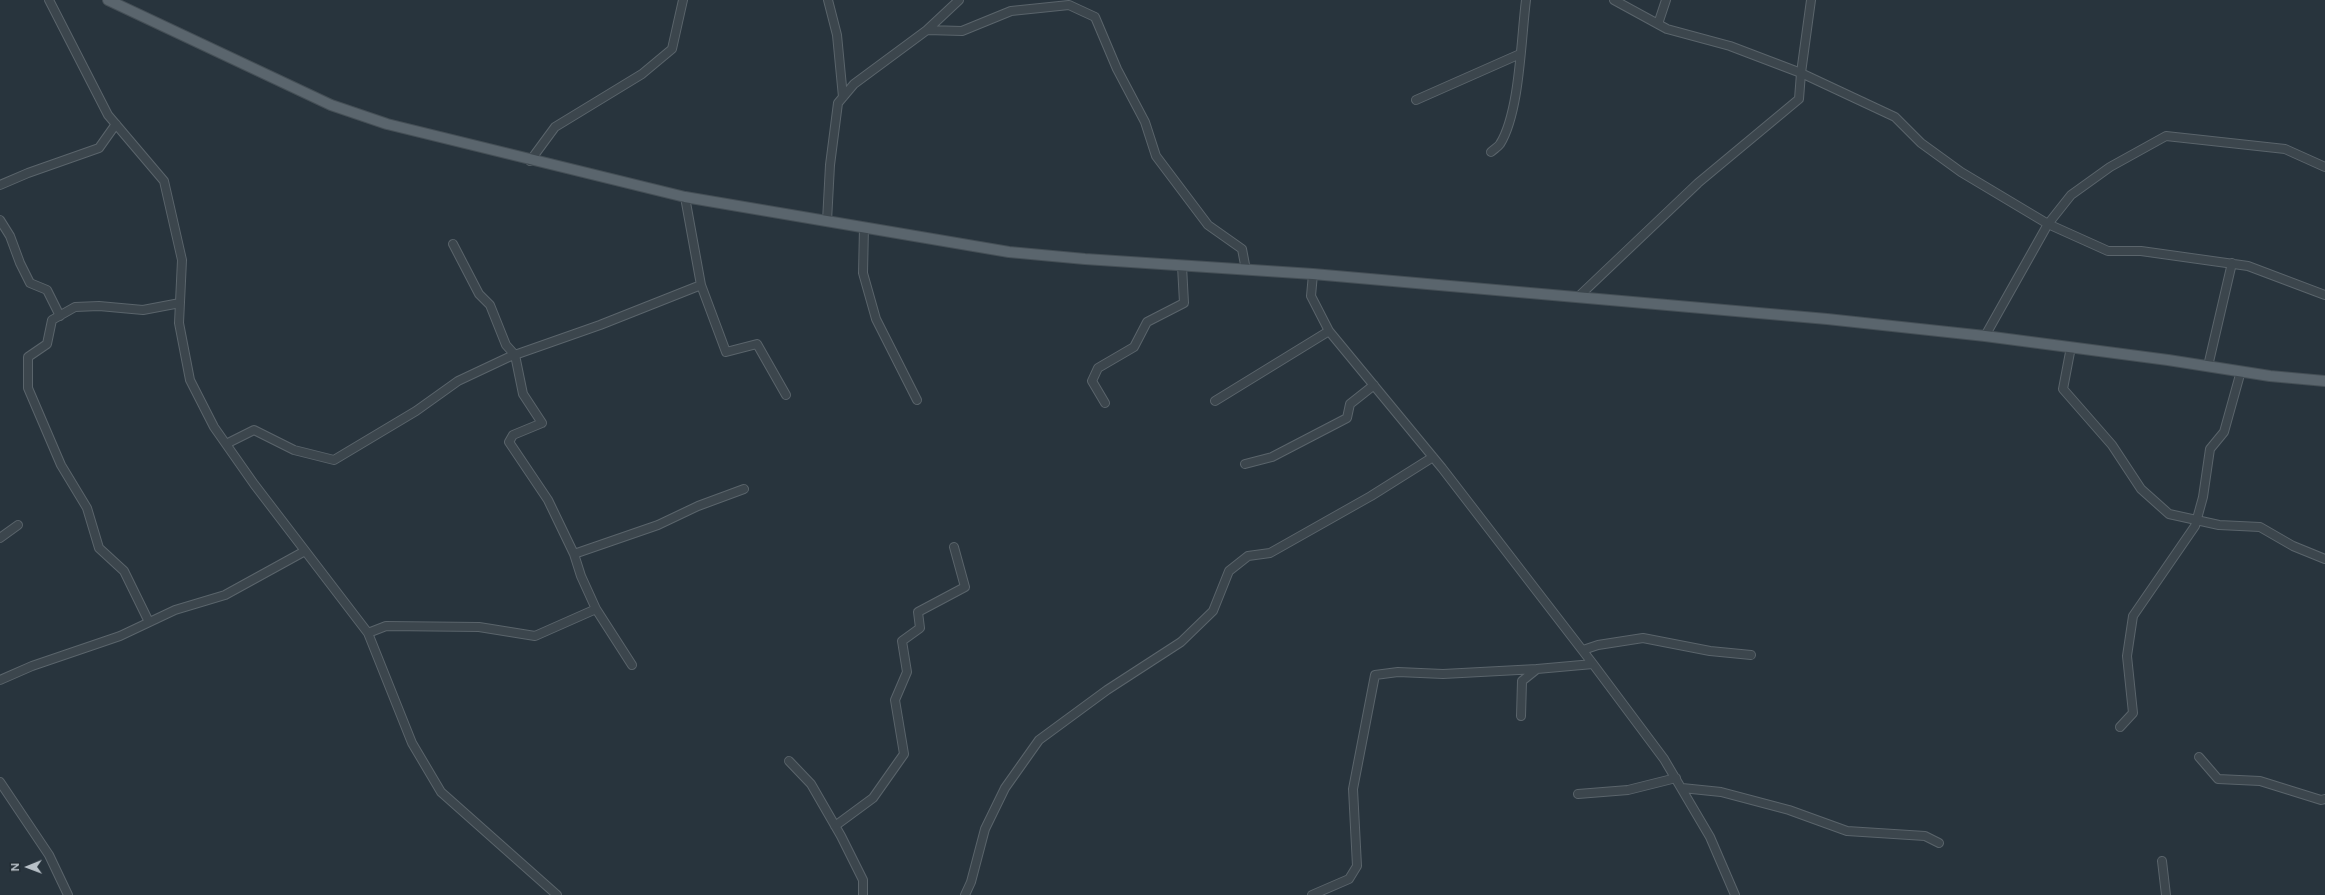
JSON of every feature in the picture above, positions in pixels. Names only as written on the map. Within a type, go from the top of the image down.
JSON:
[{"type":"main road","points":[[108,0],[331,105],[387,124],[685,197],[1009,252],[1182,266],[1313,274],[1827,319],[1985,336],[2208,366],[2241,372],[2325,381]]},
{"type":"street","points":[[49,0],[108,115],[164,181],[182,260],[179,323],[190,380],[214,427],[305,551],[368,633],[412,743],[441,792],[557,895]]},
{"type":"street","points":[[530,160],[555,127],[642,74],[672,49],[683,0]]},
{"type":"street","points":[[828,0],[837,35],[843,97]]},
{"type":"street","points":[[1491,152],[1499,146],[1506,132],[1520,54],[1526,0]]},
{"type":"street","points":[[1614,0],[1667,29],[1730,46],[1800,73],[1896,117],[1921,143],[1961,172],[2048,224],[2108,252],[2141,251],[2248,266],[2325,296]]},
{"type":"street","points":[[1658,24],[1666,0]]},
{"type":"street","points":[[1578,297],[1698,183],[1799,99],[1800,73],[1811,0]]},
{"type":"street","points":[[827,221],[830,165],[838,103],[854,84],[927,30],[960,1]]},
{"type":"street","points":[[927,30],[962,31],[1011,11],[1069,5],[1095,17],[1118,69],[1145,122],[1156,156],[1208,225],[1242,249],[1246,270]]},
{"type":"street","points":[[1416,100],[1520,54]]},
{"type":"street","points":[[0,186],[28,172],[99,148],[116,124]]},
{"type":"street","points":[[1985,336],[2048,224],[2071,195],[2110,168],[2166,136],[2285,149],[2325,167]]},
{"type":"street","points":[[685,197],[701,286],[726,352],[757,344],[786,396]]},
{"type":"street","points":[[0,220],[10,236],[20,263],[30,283],[48,290],[60,316]]},
{"type":"street","points":[[864,227],[863,273],[876,320],[917,400]]},
{"type":"street","points":[[453,244],[479,294],[490,305],[506,345],[516,355],[523,394],[542,423],[513,436],[508,442],[548,500],[574,554],[581,576],[596,609],[632,665]]},
{"type":"street","points":[[2208,366],[2232,263]]},
{"type":"street","points":[[1105,403],[1092,381],[1098,368],[1134,347],[1147,322],[1184,303],[1182,266]]},
{"type":"street","points":[[1313,274],[1312,296],[1329,331],[1433,457],[1594,664],[1676,778],[1710,837],[1735,895]]},
{"type":"street","points":[[226,444],[254,430],[294,450],[334,460],[416,411],[458,381],[516,355],[701,286]]},
{"type":"street","points":[[149,622],[124,571],[99,548],[87,508],[61,465],[28,388],[28,357],[47,344],[52,320],[75,307],[99,306],[143,310],[180,304]]},
{"type":"street","points":[[1215,401],[1329,331]]},
{"type":"street","points":[[2071,347],[2063,389],[2112,445],[2141,489],[2169,514],[2219,525],[2260,527],[2293,546],[2325,559]]},
{"type":"street","points":[[2120,727],[2133,713],[2127,656],[2133,616],[2196,526],[2203,497],[2210,449],[2224,432],[2241,372]]},
{"type":"street","points":[[1245,464],[1272,457],[1347,418],[1350,404],[1374,385]]},
{"type":"street","points":[[965,895],[971,882],[985,828],[1004,788],[1040,740],[1107,690],[1181,642],[1212,611],[1229,571],[1248,556],[1270,553],[1371,496],[1433,457]]},
{"type":"street","points":[[574,554],[658,526],[698,506],[744,489]]},
{"type":"street","points":[[0,538],[18,525]]},
{"type":"street","points":[[835,826],[873,798],[904,754],[895,700],[906,672],[902,641],[920,628],[918,612],[965,587],[954,547]]},
{"type":"street","points":[[0,680],[32,666],[120,636],[175,610],[225,595],[305,551]]},
{"type":"street","points":[[368,633],[386,626],[471,627],[535,636],[596,609]]},
{"type":"street","points":[[1583,650],[1598,645],[1643,638],[1710,651],[1751,655]]},
{"type":"street","points":[[1312,895],[1349,879],[1357,866],[1354,789],[1375,675],[1398,672],[1443,674],[1537,669],[1594,664]]},
{"type":"street","points":[[1521,716],[1522,681],[1537,669]]},
{"type":"street","points":[[2199,758],[2218,779],[2260,781],[2322,800],[2325,799]]},
{"type":"street","points":[[789,761],[811,784],[835,826],[863,880],[863,895]]},
{"type":"street","points":[[1578,794],[1628,790],[1676,778]]},
{"type":"street","points":[[0,782],[49,855],[68,895]]},
{"type":"street","points":[[1682,788],[1721,792],[1789,810],[1847,830],[1925,836],[1939,843]]},
{"type":"street","points":[[2162,861],[2166,895]]}]
